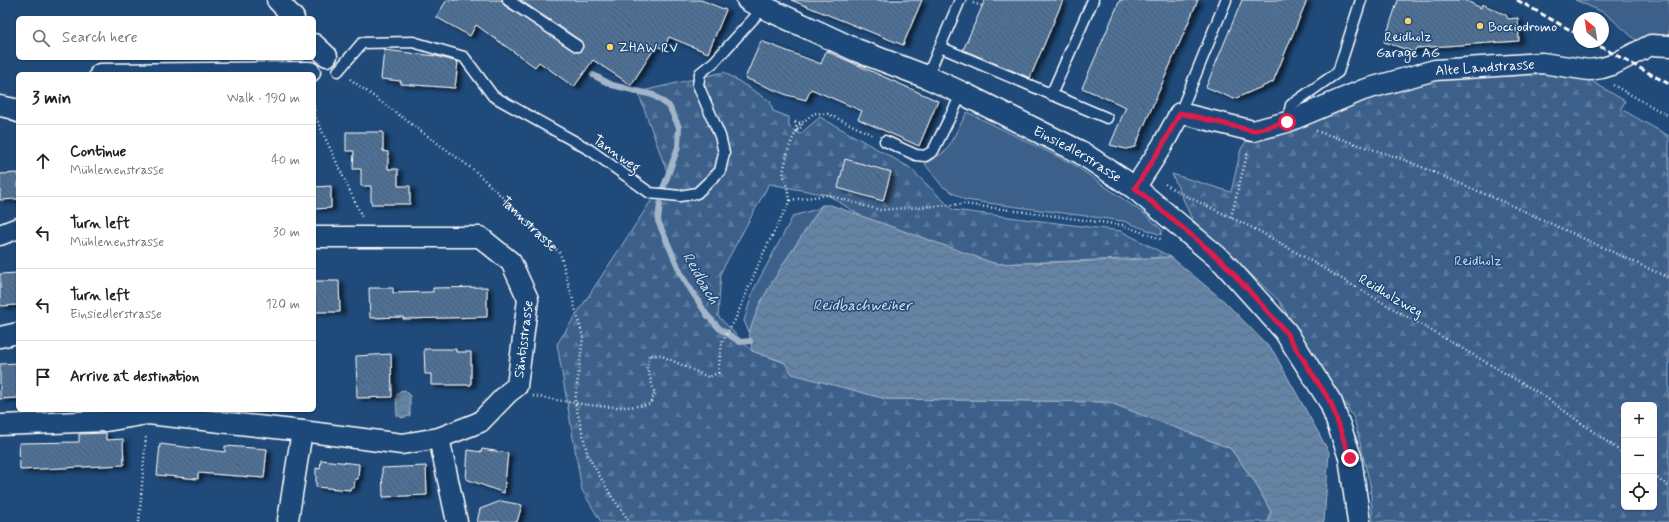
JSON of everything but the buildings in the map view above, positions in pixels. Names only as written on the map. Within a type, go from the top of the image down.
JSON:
[{"type":"main road","name":"Einsiedlerstrasse","points":[[756,3],[856,50],[927,77],[962,93],[1080,152],[1135,188],[1223,262],[1285,331],[1331,403],[1350,458],[1359,522]]},
{"type":"street","points":[[277,0],[292,16]]},
{"type":"street","name":"Alte Landstrasse","points":[[1253,131],[1295,119],[1362,90],[1435,70],[1542,63],[1589,70],[1612,65],[1652,45],[1669,46]]},
{"type":"street","points":[[1135,188],[1162,146],[1180,113],[1253,131]]},
{"type":"street","points":[[0,235],[16,229]]},
{"type":"street","name":"Säntisstrasse","points":[[0,425],[106,421],[148,414],[402,444],[439,438],[480,422],[508,393],[518,386],[528,299],[511,262],[480,237],[316,237]]},
{"type":"street","points":[[0,337],[16,333]]},
{"type":"street","points":[[288,520],[302,431]]},
{"type":"street","points":[[439,438],[457,522]]},
{"type":"lane","points":[[508,0],[577,46]]},
{"type":"lane","points":[[927,77],[960,0]]},
{"type":"lane","points":[[1051,95],[1093,0]]},
{"type":"lane","points":[[1180,113],[1226,0]]},
{"type":"lane","points":[[1295,119],[1291,105],[1338,72],[1361,0]]},
{"type":"lane","name":"Tannweg","points":[[326,57],[362,43],[413,42],[464,57],[493,96],[590,150],[650,193],[680,196],[696,193],[720,171],[724,153],[720,136],[698,85],[700,73],[714,62],[756,3]]},
{"type":"lane","points":[[940,46],[1107,118]]},
{"type":"lane","points":[[885,141],[916,155],[925,156],[933,151],[962,93]]},
{"type":"path","name":"Tannstrasse","points":[[326,57],[474,170],[560,254],[583,337],[575,402],[588,456],[612,497],[630,522]]},
{"type":"path","points":[[1589,70],[1669,116]]},
{"type":"path","points":[[508,393],[610,407],[638,407],[650,404],[655,394],[647,368],[649,356],[660,355],[708,376],[718,373],[722,342],[735,320],[762,256],[790,200],[783,172],[789,147],[802,123],[814,113],[828,114],[885,141]]},
{"type":"path","points":[[316,118],[371,236]]},
{"type":"path","points":[[1295,119],[1405,160],[1513,206],[1669,278]]},
{"type":"path","points":[[797,130],[794,122],[802,123]]},
{"type":"path","points":[[1231,217],[1253,131]]},
{"type":"path","name":"Reidholzweg","points":[[1135,188],[1164,183],[1180,193],[1259,231],[1541,394],[1621,452]]},
{"type":"path","points":[[790,200],[828,195],[879,210],[964,204],[1122,225],[1163,240],[1180,225]]},
{"type":"path","points":[[138,522],[145,450]]},
{"type":"path","points":[[1657,478],[1669,487]]},
{"type":"green space","points":[[1575,0],[1669,0],[1669,40],[1637,41],[1609,16],[1609,12],[1603,12]]},
{"type":"green space","name":"Reidholz","points":[[1545,69],[1590,80],[1625,101],[1621,109],[1669,136],[1669,522],[1373,522],[1370,484],[1354,418],[1278,300],[1192,219],[1172,174],[1231,192],[1241,149],[1253,131],[1435,70]]},
{"type":"green space","points":[[724,72],[770,101],[773,111],[789,117],[789,127],[800,134],[820,117],[909,167],[953,210],[1121,231],[1171,257],[996,264],[861,216],[828,195],[769,184],[721,272],[718,316],[752,351],[886,399],[1108,402],[1230,448],[1255,482],[1271,512],[1268,522],[601,522],[582,490],[557,344],[668,175],[638,92]]},
{"type":"green space","points":[[967,112],[1073,164],[1146,215],[1162,230],[1161,235],[1123,221],[965,200],[942,186],[925,164],[946,151]]},
{"type":"green space","points":[[822,205],[749,332],[744,321],[753,291],[793,216],[817,209]]},
{"type":"water","name":"Reidbachweiher","points":[[822,205],[831,205],[996,264],[1171,257],[1224,301],[1273,351],[1329,452],[1324,522],[1268,522],[1271,512],[1255,482],[1230,448],[1108,402],[886,399],[792,374],[784,362],[752,351],[749,332],[760,303],[783,264]]},
{"type":"water","points":[[405,390],[410,395],[410,416],[401,418],[401,416],[397,416],[396,396],[400,391]]},
{"type":"waterway","name":"Reidbach","points":[[593,75],[612,85],[653,95],[669,106],[679,127],[678,147],[664,186]]},
{"type":"waterway","name":"Reidbach","points":[[660,204],[658,221],[682,276],[707,315],[720,329],[740,342],[750,341]]},
{"type":"railway","points":[[1517,0],[1573,32]]},
{"type":"railway","points":[[1603,48],[1669,84]]},
{"type":"place","name":"Reidholz Garage AG","points":[[1408,21]]},
{"type":"place","name":"Bocciodromo","points":[[1480,26]]},
{"type":"place","name":"ZHAW RV","points":[[610,47]]},
{"type":"route","points":[[1287,122],[1253,131],[1180,113],[1162,146],[1135,188],[1223,262],[1285,331],[1331,403],[1350,458]]}]
